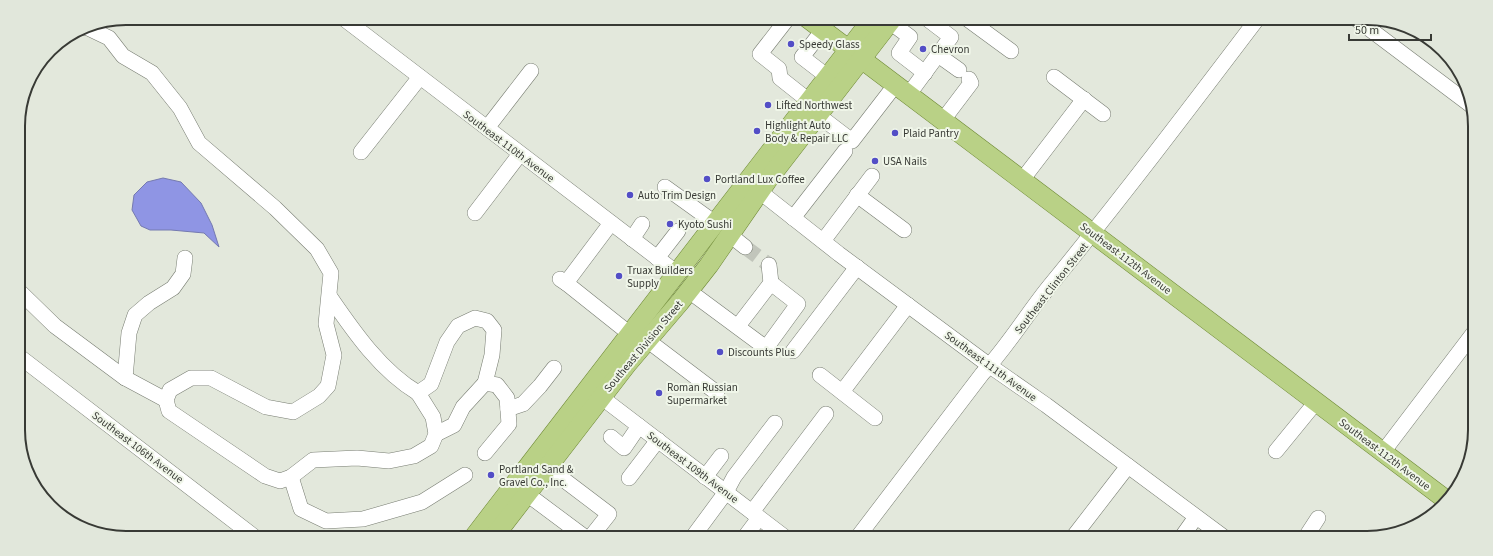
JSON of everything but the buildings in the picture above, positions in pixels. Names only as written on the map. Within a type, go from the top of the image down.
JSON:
[{"type":"main road","name":"Southeast 112th Avenue","points":[[816,25],[1442,497]]},
{"type":"main road","name":"Southeast Division Street","points":[[478,531],[715,223],[814,108],[855,54],[880,25]]},
{"type":"main road","name":"Southeast Division Street","points":[[498,531],[601,397],[689,290],[730,235],[814,108],[828,77],[855,54]]},
{"type":"main road","points":[[647,340],[648,329],[681,283],[676,273]]},
{"type":"main road","points":[[600,372],[601,397]]},
{"type":"street","name":"Southeast 110th Avenue","points":[[352,25],[676,273]]},
{"type":"street","points":[[783,25],[760,54],[779,69],[780,78],[852,141],[902,89],[925,73],[951,37],[935,25]]},
{"type":"street","points":[[893,25],[910,37]]},
{"type":"street","points":[[919,25],[899,54],[925,73]]},
{"type":"street","points":[[976,25],[1011,51]]},
{"type":"street","name":"Southeast Clinton Street","points":[[862,531],[982,374],[1018,330],[1030,312],[1093,234],[1253,25]]},
{"type":"street","points":[[1364,25],[1465,101]]},
{"type":"street","points":[[823,30],[802,57],[828,77]]},
{"type":"street","points":[[93,31],[109,38],[123,56],[152,73],[180,108],[199,143],[275,208],[317,249],[331,273],[330,297],[326,324],[334,355],[328,386],[319,396],[293,412],[266,406],[211,378],[191,378],[170,390],[166,400],[169,411],[265,476],[280,481],[291,477],[313,460],[357,458],[389,461],[414,456],[431,446],[436,434],[433,416],[418,393],[406,386],[356,334],[330,297]]},
{"type":"street","points":[[938,55],[964,75],[971,83],[943,120]]},
{"type":"street","points":[[487,128],[531,71]]},
{"type":"street","points":[[1054,76],[1103,114]]},
{"type":"street","points":[[361,152],[420,77]]},
{"type":"street","points":[[1022,180],[1084,99]]},
{"type":"street","points":[[793,218],[845,151]]},
{"type":"street","points":[[475,213],[520,154]]},
{"type":"street","points":[[822,241],[872,176]]},
{"type":"street","points":[[665,187],[715,223]]},
{"type":"street","name":"Southeast 111th Avenue","points":[[759,192],[822,241],[990,366],[1046,405],[1215,531]]},
{"type":"street","points":[[857,195],[904,230]]},
{"type":"street","points":[[611,223],[563,281],[630,334]]},
{"type":"street","points":[[632,239],[642,224]]},
{"type":"street","points":[[657,258],[678,231]]},
{"type":"street","points":[[730,235],[745,247]]},
{"type":"street","points":[[125,378],[129,333],[135,315],[149,303],[173,288],[183,274],[185,258]]},
{"type":"street","points":[[738,326],[771,283],[769,265]]},
{"type":"street","points":[[793,351],[857,267]]},
{"type":"street","points":[[689,290],[766,348],[798,304],[771,283]]},
{"type":"street","points":[[25,297],[55,326],[125,378],[166,400]]},
{"type":"street","points":[[842,392],[908,305]]},
{"type":"street","points":[[418,393],[431,384],[447,342],[458,326],[475,318],[487,321],[494,330],[492,354],[485,383],[463,407],[454,425],[436,434]]},
{"type":"street","points":[[647,340],[718,392]]},
{"type":"street","points":[[1383,452],[1468,341]]},
{"type":"street","name":"Southeast 106th Avenue","points":[[25,361],[247,531]]},
{"type":"street","points":[[508,409],[523,404],[554,368]]},
{"type":"street","points":[[820,375],[874,418]]},
{"type":"street","points":[[485,383],[497,385],[507,398],[508,409],[508,424],[485,453]]},
{"type":"street","name":"Southeast 109th Avenue","points":[[601,397],[777,531]]},
{"type":"street","points":[[1276,451],[1316,402]]},
{"type":"street","points":[[748,531],[756,515],[826,414]]},
{"type":"street","points":[[697,531],[726,492],[734,477],[775,422]]},
{"type":"street","points":[[611,437],[624,448],[640,426]]},
{"type":"street","points":[[629,478],[658,440]]},
{"type":"street","points":[[705,476],[721,456]]},
{"type":"street","points":[[1078,531],[1128,466]]},
{"type":"street","points":[[547,468],[609,514],[596,531]]},
{"type":"street","points":[[291,477],[301,508],[326,521],[363,519],[422,502],[465,475]]},
{"type":"street","points":[[527,494],[577,531]]},
{"type":"street","points":[[1185,531],[1196,517]]},
{"type":"street","points":[[1310,531],[1318,518]]},
{"type":"water","points":[[163,178],[181,182],[201,203],[212,225],[219,247],[204,233],[150,230],[141,226],[132,210],[134,195],[147,182]]},
{"type":"tunnel","points":[[745,247],[769,265]]},
{"type":"place","name":"Speedy Glass","points":[[791,44]]},
{"type":"place","name":"Chevron","points":[[923,49]]},
{"type":"place","name":"Lifted Northwest","points":[[768,105]]},
{"type":"place","name":"Highlight Auto Body & Repair LLC","points":[[757,131]]},
{"type":"place","name":"Plaid Pantry","points":[[895,133]]},
{"type":"place","name":"USA Nails","points":[[875,161]]},
{"type":"place","name":"Portland Lux Coffee","points":[[707,179]]},
{"type":"place","name":"Auto Trim Design","points":[[630,195]]},
{"type":"place","name":"Kyoto Sushi","points":[[670,224]]},
{"type":"place","name":"Truax Builders Supply","points":[[619,276]]},
{"type":"place","name":"Discounts Plus","points":[[720,352]]},
{"type":"place","name":"Roman Russian Supermarket","points":[[659,393]]},
{"type":"place","name":"Portland Sand & Gravel Co., Inc.","points":[[491,475]]}]
